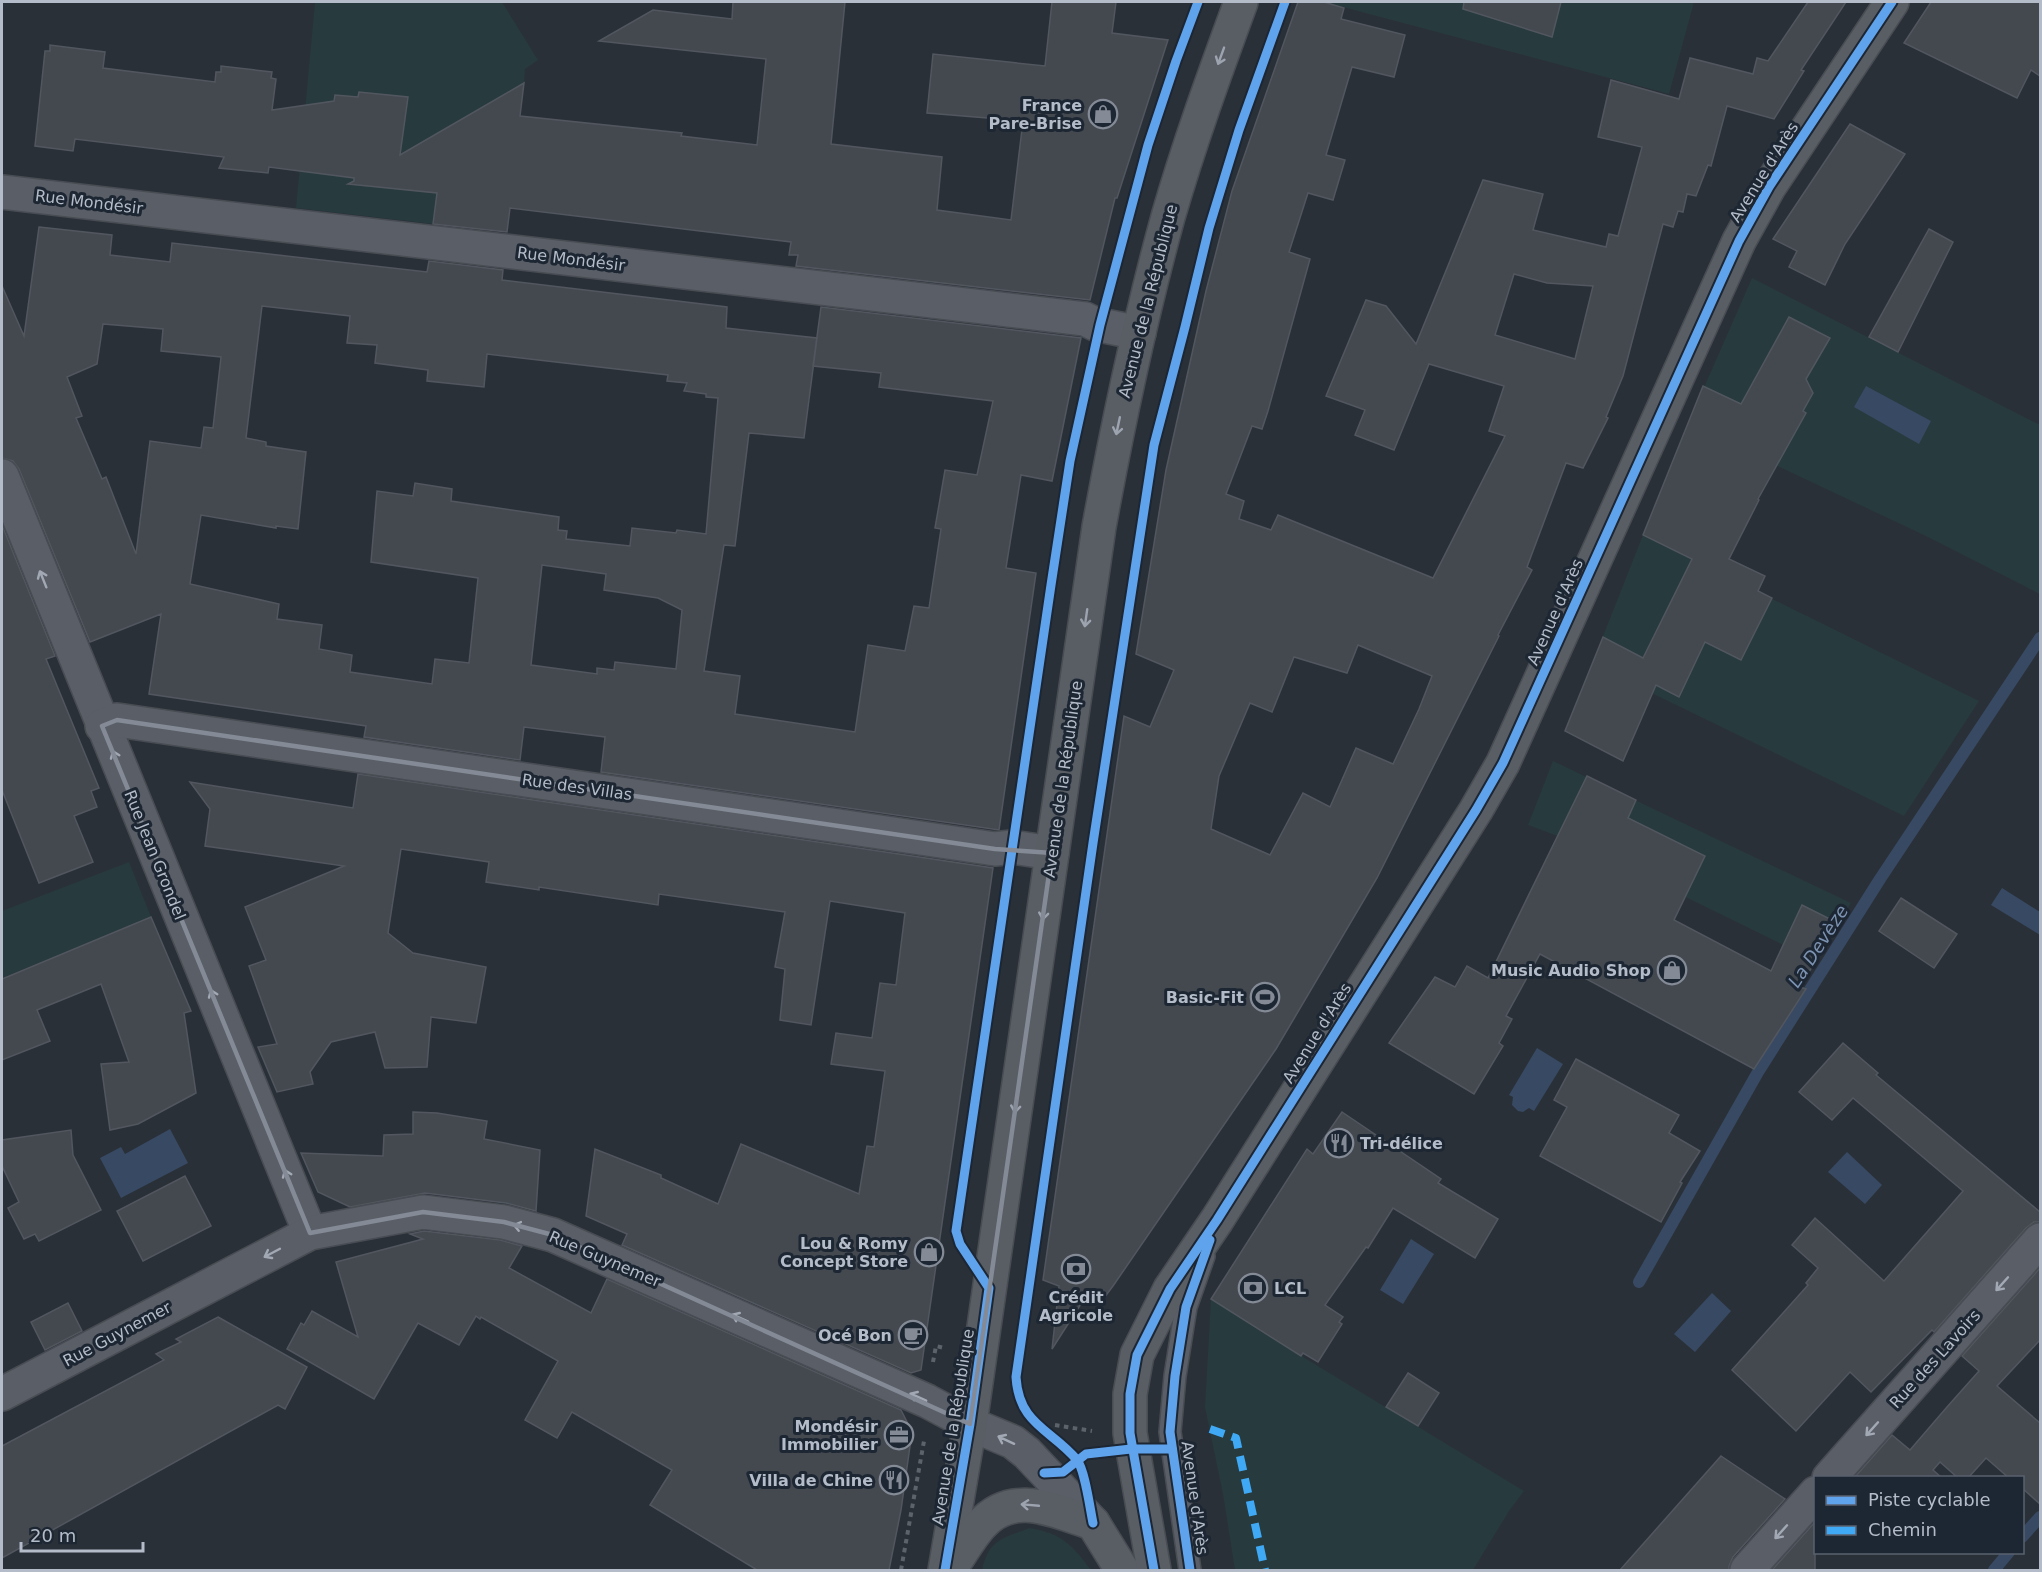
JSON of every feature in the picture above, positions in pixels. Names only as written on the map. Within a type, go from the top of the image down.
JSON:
[{"type":"main road","name":"Avenue de la République","points":[[947,1570],[970,1424],[1098,527],[1117,426],[1168,218],[1203,105],[1241,2]]},
{"type":"main road","name":"Avenue d'Arès","points":[[1154,1570],[1130,1433],[1131,1394],[1137,1354],[1170,1289],[1217,1220],[1470,820],[1503,763],[1739,241],[1769,188],[1892,2]]},
{"type":"main road","points":[[947,1570],[981,1524],[1002,1508],[1017,1504],[1041,1506],[1093,1523],[1122,1570]]},
{"type":"street","name":"Rue Mondésir","points":[[2,192],[1074,317],[1139,333]]},
{"type":"street","name":"Rue Jean Grondel","points":[[2,476],[310,1233]]},
{"type":"street","name":"Rue des Villas","points":[[102,726],[117,720],[983,848],[1012,847],[1052,853]]},
{"type":"street","name":"Rue Guynemer","points":[[2,1394],[310,1233],[423,1212],[504,1222],[553,1235],[927,1401],[970,1424],[1013,1442],[1027,1453],[1093,1523]]},
{"type":"street","name":"Rue des Lavoirs","points":[[1831,1476],[2040,1240]]},
{"type":"street","points":[[1747,1570],[1814,1494]]},
{"type":"lane","name":"Avenue d'Arès","points":[[1190,1570],[1170,1432],[1186,1307],[1217,1220]]},
{"type":"path","points":[[901,1570],[926,1427],[927,1401]]},
{"type":"path","points":[[1013,1442],[1034,1422],[1110,1433],[1130,1433]]},
{"type":"highlighted area","points":[[117,720],[995,849],[1052,853],[970,1424],[553,1235],[504,1222],[423,1212],[310,1233],[102,726]]},
{"type":"green space","points":[[315,2],[502,2],[538,60],[525,69],[524,83],[441,162],[433,224],[296,208]]},
{"type":"green space","points":[[1324,2],[1694,2],[1669,94]]},
{"type":"green space","points":[[1752,278],[2040,425],[2040,594],[1926,536],[1688,424]]},
{"type":"green space","points":[[1643,535],[1979,701],[1904,816],[1592,664]]},
{"type":"green space","points":[[1553,761],[1851,903],[1816,961],[1571,841],[1528,825]]},
{"type":"green space","points":[[129,862],[151,917],[2,978],[2,911]]},
{"type":"green space","points":[[1211,1299],[1524,1491],[1473,1570],[1235,1570],[1223,1494],[1205,1407]]},
{"type":"green space","points":[[1030,1528],[1059,1537],[1078,1554],[1091,1570],[982,1570],[989,1552],[998,1541]]},
{"type":"water","points":[[1866,386],[1931,421],[1919,444],[1854,407]]},
{"type":"water","points":[[2002,888],[2040,912],[2040,935],[1991,905]]},
{"type":"water","points":[[1537,1048],[1563,1064],[1534,1111],[1529,1108],[1523,1112],[1518,1111],[1512,1105],[1513,1097],[1509,1095]]},
{"type":"water","points":[[170,1129],[188,1163],[121,1198],[100,1158],[121,1147],[125,1154]]},
{"type":"water","points":[[1847,1152],[1882,1185],[1865,1204],[1828,1172]]},
{"type":"water","points":[[1411,1239],[1434,1254],[1403,1304],[1380,1290]]},
{"type":"water","points":[[1712,1293],[1731,1311],[1695,1352],[1674,1334]]},
{"type":"building","points":[[733,2],[845,2],[831,144],[942,157],[937,210],[1011,220],[1023,121],[927,113],[933,54],[1045,66],[1052,2],[1116,2],[1112,33],[1168,40],[1117,198],[1115,198],[1090,300],[796,266],[798,255],[789,255],[791,242],[510,208],[507,232],[433,224],[437,193],[348,184],[354,181],[354,178],[269,167],[268,173],[219,168],[224,157],[75,139],[73,151],[35,146],[45,51],[50,51],[50,45],[105,52],[103,68],[215,82],[216,72],[221,72],[221,66],[272,72],[271,78],[276,79],[272,110],[334,101],[335,95],[358,97],[359,92],[408,97],[400,155],[524,83],[520,116],[682,133],[681,136],[757,145],[766,59],[599,41],[653,10],[732,19]]},
{"type":"building","points":[[1298,2],[1324,2],[1344,8],[1341,19],[1405,35],[1394,77],[1352,67],[1326,155],[1345,160],[1333,200],[1308,193],[1289,252],[1310,259],[1262,429],[1252,426],[1226,494],[1244,501],[1239,519],[1271,530],[1278,515],[1433,578],[1505,436],[1489,431],[1504,386],[1429,364],[1394,450],[1355,435],[1365,410],[1326,396],[1366,300],[1386,306],[1416,344],[1483,180],[1543,194],[1533,230],[1606,247],[1609,234],[1618,236],[1642,147],[1598,137],[1611,80],[1679,99],[1690,58],[1753,74],[1757,58],[1768,61],[1808,2],[1846,2],[1801,70],[1804,71],[1774,119],[1727,106],[1711,166],[1708,165],[1696,196],[1687,194],[1683,212],[1678,211],[1673,227],[1663,224],[1623,376],[1606,417],[1608,418],[1583,468],[1566,463],[1527,567],[1532,570],[1377,878],[1276,1049],[1113,1286],[1101,1302],[1086,1296],[1052,1349],[1059,1286],[1043,1280],[1124,716],[1150,727],[1174,670],[1136,654],[1166,470],[1206,291],[1232,191]],"holes":[[[1514,274],[1547,283],[1593,286],[1575,359],[1495,335]],[[1358,645],[1432,676],[1393,764],[1356,748],[1330,807],[1303,793],[1270,855],[1211,829],[1219,776],[1250,703],[1272,712],[1294,657],[1347,673]]]},
{"type":"building","points":[[1464,2],[1561,2],[1552,37],[1463,9]]},
{"type":"building","points":[[1931,2],[2040,2],[2040,76],[2031,70],[2017,98],[1904,43]]},
{"type":"building","points":[[1850,124],[1905,154],[1845,244],[1825,285],[1789,267],[1797,251],[1773,239]]},
{"type":"building","points":[[39,227],[112,235],[110,255],[170,262],[172,243],[427,272],[429,261],[503,270],[502,280],[727,307],[726,328],[817,338],[821,307],[1081,338],[1052,481],[1021,475],[1006,568],[1036,573],[999,830],[601,772],[605,737],[524,727],[520,760],[364,737],[366,726],[149,694],[161,614],[90,642],[19,469],[13,461],[2,458],[2,286],[24,336]],"holes":[[[262,306],[350,316],[347,343],[377,345],[375,363],[428,370],[427,381],[484,387],[487,354],[668,375],[667,381],[687,383],[684,391],[718,398],[706,534],[632,528],[630,546],[566,539],[567,531],[558,530],[559,517],[451,501],[452,489],[415,483],[413,496],[377,491],[371,562],[478,578],[469,663],[435,659],[432,684],[350,672],[352,655],[319,649],[322,625],[277,619],[279,604],[190,584],[201,515],[276,528],[276,526],[298,529],[306,452],[266,446],[266,442],[246,438]],[[103,324],[163,329],[161,351],[221,357],[213,428],[204,427],[201,448],[150,441],[136,554],[106,477],[102,479],[76,418],[82,416],[67,377],[97,364]],[[813,366],[881,373],[879,387],[993,401],[977,475],[945,470],[935,528],[941,529],[929,608],[914,606],[905,651],[868,645],[855,732],[735,714],[740,676],[704,671],[724,545],[735,546],[749,433],[804,438]],[[542,565],[606,574],[604,590],[658,598],[682,610],[676,669],[615,662],[614,670],[597,668],[597,674],[531,665]]]},
{"type":"building","points":[[1929,229],[1953,242],[1898,352],[1869,337]]},
{"type":"building","points":[[1789,317],[1830,338],[1806,379],[1813,393],[1803,411],[1806,413],[1758,499],[1729,559],[1765,576],[1758,591],[1772,598],[1741,660],[1705,642],[1679,697],[1656,685],[1623,761],[1565,731],[1603,637],[1643,658],[1692,559],[1643,535],[1703,386],[1741,404]]},
{"type":"building","points":[[2,525],[55,656],[46,659],[99,788],[91,791],[97,807],[74,816],[93,862],[39,883],[2,790]]},
{"type":"building","points":[[358,774],[993,868],[921,1370],[911,1373],[622,1245],[627,1234],[586,1216],[595,1149],[661,1175],[661,1178],[718,1204],[741,1144],[859,1194],[867,1146],[874,1147],[885,1071],[831,1064],[836,1033],[872,1038],[880,983],[896,985],[905,913],[830,901],[811,1025],[780,1020],[785,969],[775,967],[785,912],[659,894],[658,905],[539,887],[539,890],[486,882],[489,862],[401,849],[388,933],[413,953],[486,967],[476,1023],[431,1017],[427,1067],[385,1068],[375,1032],[331,1042],[310,1072],[313,1084],[277,1092],[258,1047],[277,1044],[249,966],[266,960],[245,907],[344,866],[205,846],[210,809],[190,782],[353,808]]},
{"type":"building","points":[[1587,776],[1636,800],[1628,818],[1705,856],[1674,920],[1771,971],[1802,905],[1838,923],[1800,987],[1806,989],[1754,1069],[1540,954],[1506,1016],[1512,1019],[1499,1043],[1503,1046],[1474,1094],[1389,1043],[1435,977],[1455,987],[1467,966],[1488,978]]},
{"type":"building","points":[[1901,898],[1957,934],[1934,968],[1879,931]]},
{"type":"building","points":[[151,917],[191,1011],[184,1013],[196,1093],[138,1124],[110,1130],[101,1064],[129,1062],[101,984],[37,1010],[50,1041],[2,1060],[2,979]]},
{"type":"building","points":[[1843,1043],[1878,1073],[1876,1075],[2040,1212],[2040,1222],[2034,1222],[2026,1228],[1934,1332],[1932,1330],[1871,1392],[1850,1372],[1796,1431],[1732,1370],[1808,1285],[1806,1283],[1818,1268],[1792,1245],[1815,1218],[1884,1281],[1963,1191],[1853,1098],[1832,1120],[1799,1092]]},
{"type":"building","points":[[1576,1059],[1679,1115],[1669,1133],[1700,1151],[1680,1182],[1682,1183],[1661,1222],[1540,1156],[1567,1107],[1554,1100]]},
{"type":"building","points":[[413,1112],[437,1113],[487,1121],[484,1139],[540,1150],[536,1211],[506,1203],[425,1193],[350,1207],[318,1192],[301,1153],[383,1156],[384,1135],[413,1134]]},
{"type":"building","points":[[1342,1112],[1441,1179],[1438,1183],[1498,1219],[1475,1258],[1393,1208],[1368,1248],[1366,1247],[1325,1305],[1343,1317],[1339,1322],[1342,1324],[1318,1362],[1303,1353],[1301,1356],[1211,1299],[1307,1149],[1313,1154]]},
{"type":"building","points":[[71,1130],[73,1155],[101,1210],[39,1241],[35,1234],[24,1239],[8,1208],[19,1202],[2,1166],[2,1140]]},
{"type":"building","points":[[185,1176],[211,1226],[143,1261],[117,1211]]},
{"type":"building","points":[[424,1231],[500,1240],[522,1246],[509,1268],[591,1313],[607,1279],[901,1410],[912,1432],[901,1510],[889,1570],[757,1570],[650,1505],[672,1470],[572,1412],[557,1438],[525,1420],[558,1361],[481,1317],[480,1319],[476,1316],[459,1345],[418,1323],[374,1399],[287,1349],[301,1323],[304,1325],[312,1311],[358,1337],[336,1262],[423,1239],[410,1234]]},
{"type":"building","points":[[2040,1268],[2040,1340],[1997,1386],[2040,1423],[2040,1504],[2024,1490],[2024,1476],[2007,1476],[1986,1458],[1970,1476],[1956,1476],[1940,1462],[1933,1470],[1940,1476],[1856,1476],[1892,1435],[1910,1450],[1979,1371],[1962,1356]]},
{"type":"building","points":[[68,1303],[82,1331],[45,1350],[31,1322]]},
{"type":"building","points":[[218,1317],[307,1367],[285,1409],[278,1405],[2,1558],[2,1446],[164,1360],[156,1354],[181,1342],[176,1339]]},
{"type":"building","points":[[1408,1373],[1439,1393],[1418,1426],[1386,1407]]},
{"type":"building","points":[[1721,1456],[1785,1499],[1733,1557],[1729,1570],[1620,1570]]},
{"type":"building","points":[[1814,1523],[1815,1570],[1772,1570]]},
{"type":"waterway","name":"La Devèze","points":[[1639,1282],[1758,1072],[1880,879],[2040,638]]},
{"type":"waterway","points":[[2024,1535],[2040,1517]]},
{"type":"waterway","points":[[1994,1570],[2007,1554]]},
{"type":"marked path","points":[[1210,1429],[1236,1438],[1265,1570]]},
{"type":"cycle path","points":[[945,1570],[970,1424],[989,1288],[960,1244],[956,1231],[1070,461],[1100,325],[1148,145],[1198,2]]},
{"type":"cycle path","points":[[1093,1523],[1080,1465],[1030,1416],[1018,1393],[1016,1377],[1093,843],[1154,445],[1209,228],[1239,130],[1285,2]]},
{"type":"cycle path","points":[[1154,1570],[1130,1433],[1130,1394],[1137,1355],[1170,1289],[1217,1220],[1476,810],[1503,763],[1739,241],[1769,187],[1892,2]]},
{"type":"cycle path","points":[[1190,1570],[1170,1432],[1175,1376],[1186,1307],[1210,1240]]},
{"type":"cycle path","points":[[1044,1473],[1063,1472],[1086,1454],[1131,1449],[1172,1449]]},
{"type":"place","name":"France Pare-Brise","points":[[1103,114]]},
{"type":"place","name":"Music Audio Shop","points":[[1672,970]]},
{"type":"place","name":"Basic-Fit","points":[[1265,997]]},
{"type":"place","name":"Tri-délice","points":[[1339,1143]]},
{"type":"place","name":"Lou & Romy Concept Store","points":[[929,1252]]},
{"type":"place","name":"Crédit Agricole","points":[[1076,1269]]},
{"type":"place","name":"LCL","points":[[1253,1288]]},
{"type":"place","name":"Océ Bon","points":[[913,1335]]},
{"type":"place","name":"Mondésir Immobilier","points":[[899,1435]]},
{"type":"place","name":"Villa de Chine","points":[[894,1480]]}]
